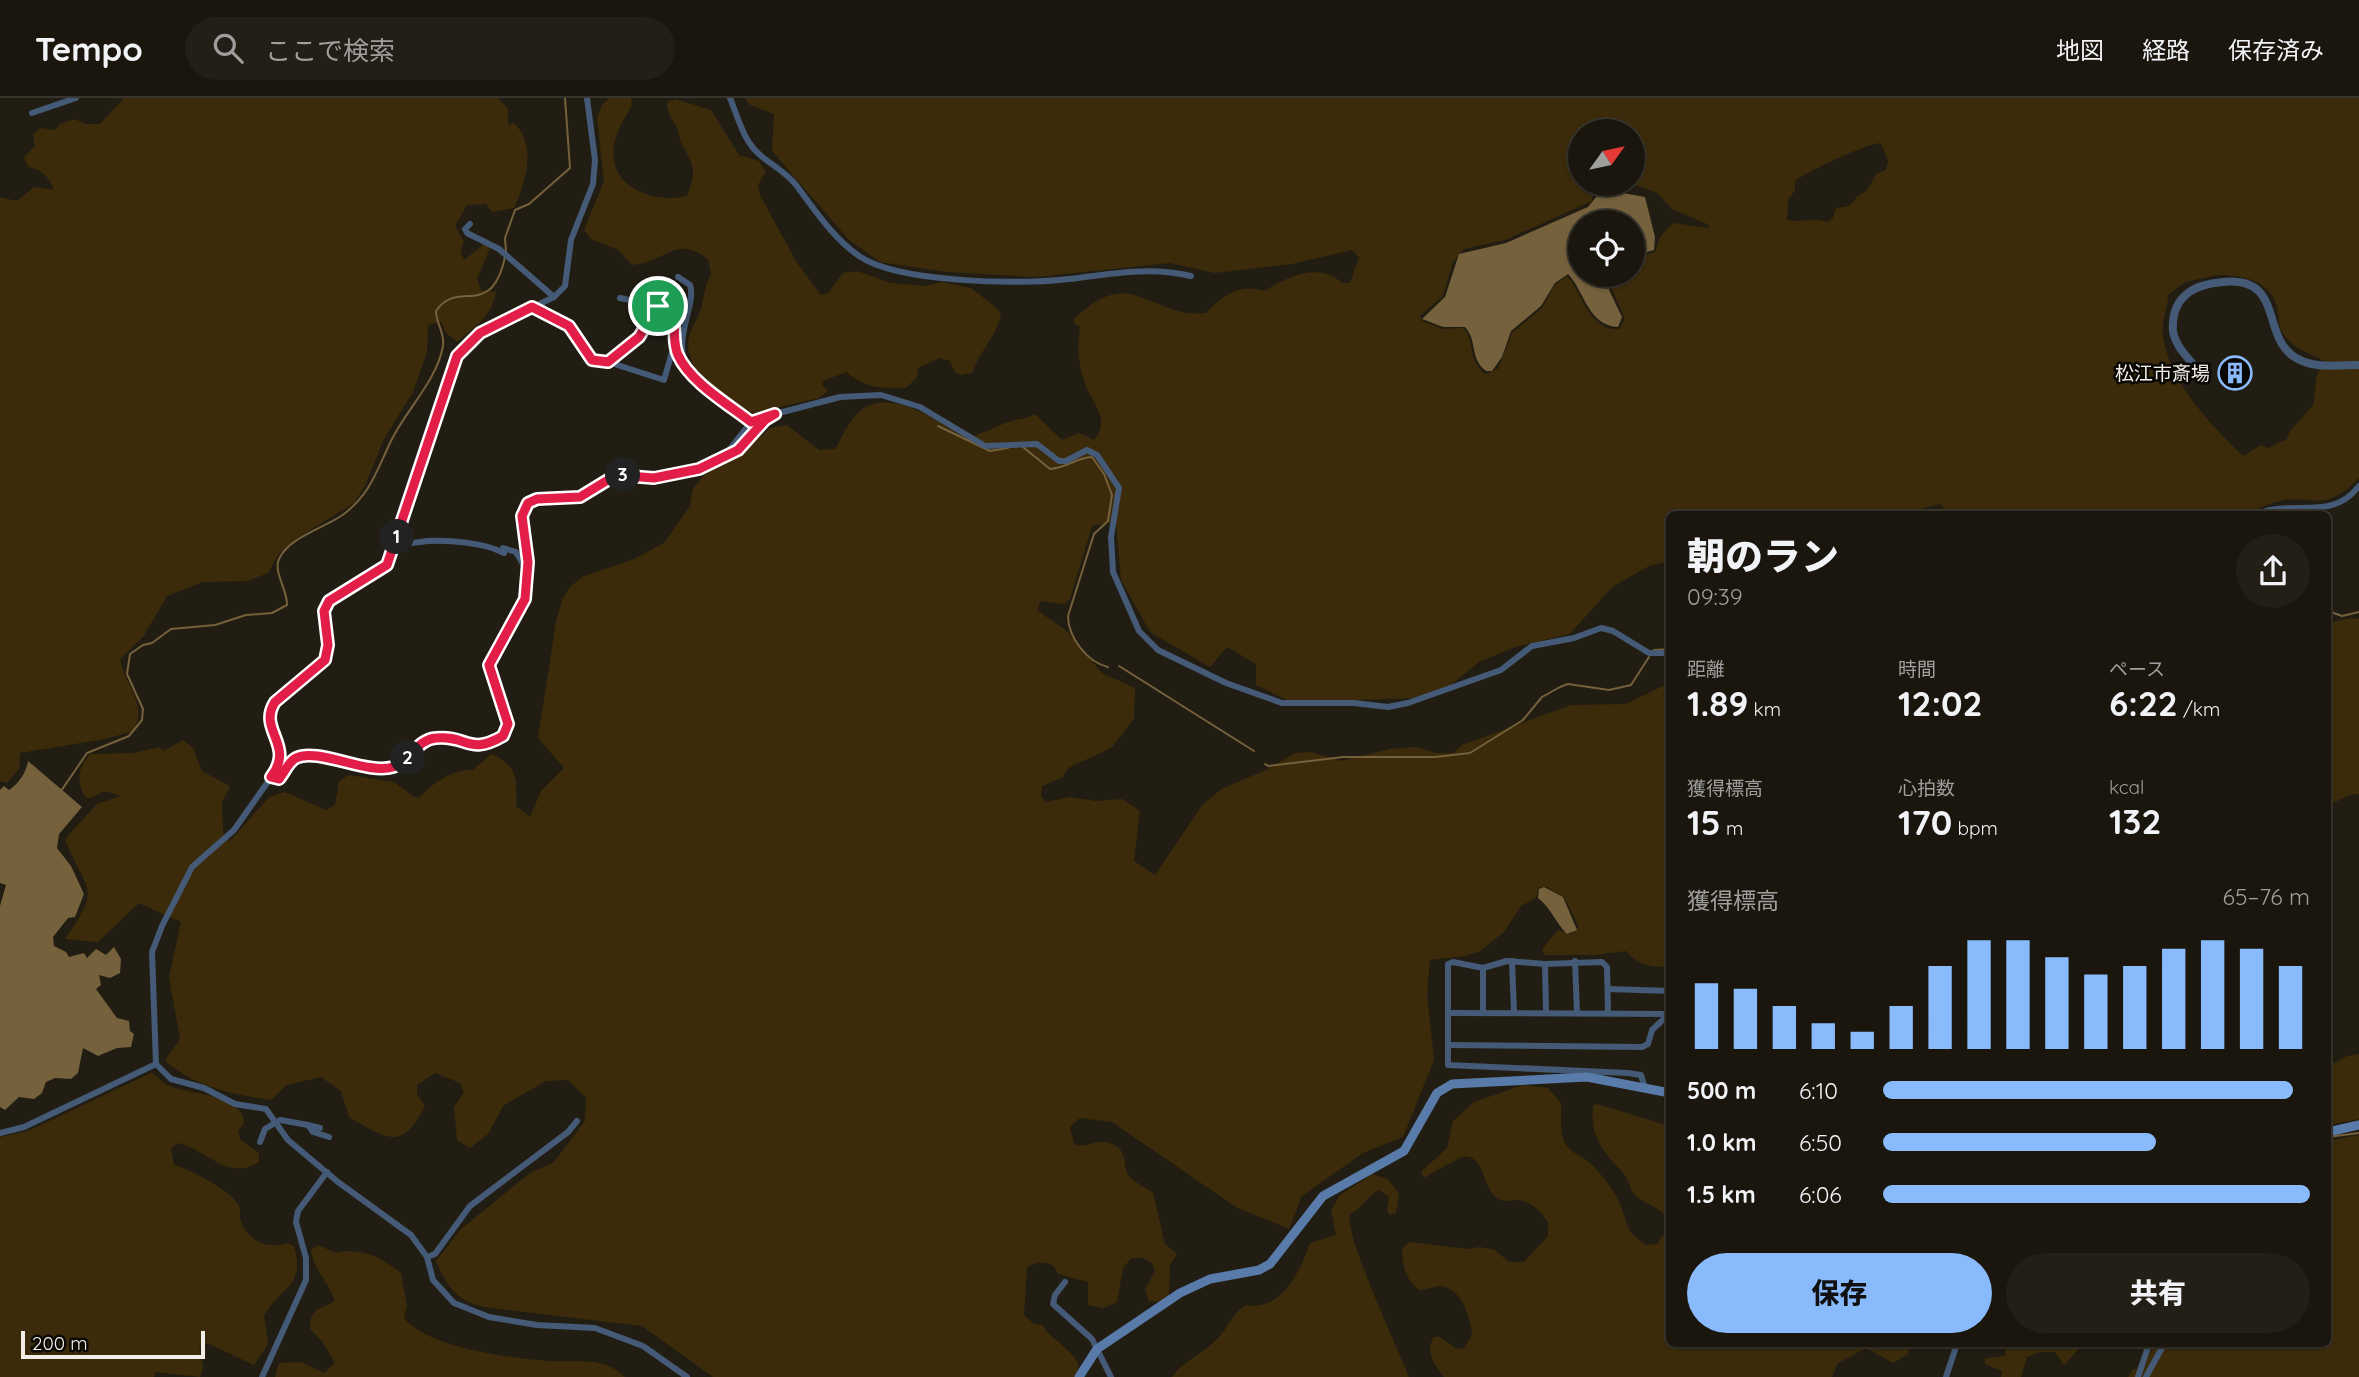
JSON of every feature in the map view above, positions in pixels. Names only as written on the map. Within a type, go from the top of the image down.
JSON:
[{"type":"main road","points":[[1079,1377],[1097,1349],[1195,1285],[1219,1277],[1259,1270],[1270,1264],[1323,1196],[1404,1151],[1437,1093],[1452,1084],[1587,1077],[1666,1092]]},
{"type":"main road","points":[[2331,1131],[2359,1125]]},
{"type":"street","points":[[32,113],[76,98]]},
{"type":"street","points":[[587,98],[594,160],[593,184],[571,240],[567,281],[554,296],[480,333],[457,356],[387,565],[329,601],[324,611],[328,645],[325,660],[272,706],[270,721],[282,754],[279,766],[234,830],[192,867],[152,952],[156,1064],[175,1080],[204,1088],[235,1104],[266,1109],[283,1135],[411,1236],[427,1257],[433,1280],[443,1294],[466,1309],[516,1322],[594,1328],[643,1346],[687,1377]]},
{"type":"street","points":[[730,98],[746,137],[758,154],[791,179],[819,216],[849,248],[879,266],[959,279],[1012,283],[1140,271],[1191,276]]},
{"type":"street","points":[[470,224],[465,229],[467,233],[507,256],[554,296]]},
{"type":"street","points":[[678,277],[690,285],[693,296],[686,313],[682,344],[686,366]]},
{"type":"street","points":[[2199,371],[2174,336],[2175,310],[2180,301],[2195,288],[2233,281],[2253,287],[2264,297],[2270,308],[2277,337],[2297,359],[2317,365],[2359,365]]},
{"type":"street","points":[[648,286],[648,295],[662,300],[671,311],[676,349],[686,366],[751,422]]},
{"type":"street","points":[[620,298],[658,306],[663,304],[671,311]]},
{"type":"street","points":[[608,362],[639,337],[658,306]]},
{"type":"street","points":[[532,307],[569,326],[592,360],[608,362],[664,380],[672,352],[676,349]]},
{"type":"street","points":[[724,457],[751,422],[840,397],[881,395],[920,407],[985,446],[1037,444],[1059,461],[1066,461],[1087,450],[1094,452],[1119,488],[1111,537],[1113,572],[1139,631],[1158,650],[1226,682],[1282,703],[1354,703],[1388,707],[1409,703],[1501,670],[1532,646],[1574,638],[1601,628],[1613,631],[1651,654],[1666,653]]},
{"type":"street","points":[[271,777],[279,779],[292,761],[302,756],[363,767],[388,768],[406,760],[432,738],[445,737],[481,746],[503,736],[508,724],[489,665],[503,635],[522,608],[528,572],[522,516],[528,503],[537,499],[580,497],[616,475],[654,478],[677,475],[738,450],[765,420],[775,414]]},
{"type":"street","points":[[2266,511],[2275,508],[2336,506],[2347,500],[2359,486]]},
{"type":"street","points":[[394,544],[443,540],[486,545],[503,553],[503,548],[515,552],[528,572]]},
{"type":"street","points":[[1512,961],[1514,1013]]},
{"type":"street","points":[[1608,1012],[1605,963],[1575,961],[1545,964],[1512,961],[1483,968],[1453,962],[1448,964],[1450,1067],[1505,1066],[1628,1073],[1641,1075],[1645,1088]]},
{"type":"street","points":[[1575,961],[1577,1013]]},
{"type":"street","points":[[1545,964],[1546,1013]]},
{"type":"street","points":[[1483,968],[1483,1013]]},
{"type":"street","points":[[1608,989],[1666,991]]},
{"type":"street","points":[[1449,1013],[1666,1014]]},
{"type":"street","points":[[1448,1045],[1643,1047],[1648,1044],[1652,1030],[1666,1017]]},
{"type":"street","points":[[0,1133],[24,1127],[156,1064]]},
{"type":"street","points":[[260,1142],[265,1129],[276,1122],[285,1120],[320,1128]]},
{"type":"street","points":[[427,1257],[435,1254],[470,1206],[568,1132],[577,1121]]},
{"type":"street","points":[[308,1125],[313,1132],[329,1137]]},
{"type":"street","points":[[262,1377],[306,1280],[306,1258],[296,1222],[298,1211],[302,1202],[327,1172]]},
{"type":"street","points":[[1065,1282],[1055,1295],[1053,1304],[1086,1333],[1111,1377]]},
{"type":"street","points":[[1946,1377],[1956,1347]]},
{"type":"street","points":[[2138,1377],[2147,1347]]},
{"type":"street","points":[[2146,1377],[2162,1347]]},
{"type":"shaded area","points":[[124,98],[498,98],[508,109],[508,125],[514,123],[525,142],[525,176],[514,208],[492,212],[486,204],[467,205],[455,226],[464,242],[460,251],[464,260],[484,244],[490,248],[477,279],[481,290],[496,292],[494,300],[482,320],[457,342],[446,333],[441,322],[428,325],[427,352],[413,392],[384,439],[365,486],[354,503],[294,540],[278,555],[268,573],[248,581],[203,582],[167,596],[143,637],[120,659],[137,705],[137,723],[132,732],[20,753],[19,769],[7,783],[0,781],[0,197],[17,201],[34,187],[54,190],[44,174],[28,167],[24,157],[35,146],[33,134],[40,128],[55,130],[60,124],[75,119],[85,124],[100,124]]},
{"type":"shaded area","points":[[610,98],[631,98],[632,105],[615,140],[614,160],[618,172],[625,182],[636,189],[661,197],[687,196],[693,174],[667,102],[675,99],[711,110],[739,155],[759,161],[766,171],[758,185],[760,195],[797,263],[821,295],[828,293],[843,273],[857,271],[891,283],[926,286],[941,282],[971,288],[998,309],[1001,316],[972,373],[961,375],[955,372],[950,361],[940,358],[918,368],[917,377],[906,388],[881,388],[867,384],[846,372],[823,381],[822,385],[828,391],[819,398],[753,413],[720,396],[695,367],[688,345],[711,274],[708,259],[697,252],[679,249],[632,265],[618,250],[591,239],[584,230],[604,181],[597,118],[602,105]]},
{"type":"shaded area","points":[[745,98],[2359,98],[2359,478],[2335,497],[2316,501],[2286,500],[2254,511],[1945,511],[1941,504],[1920,511],[1666,511],[1666,562],[1649,566],[1612,587],[1570,634],[1515,647],[1479,662],[1447,688],[1415,698],[1291,702],[1256,685],[1256,664],[1227,647],[1210,667],[1150,632],[1121,580],[1116,521],[1092,526],[1070,599],[1064,604],[1040,601],[1038,611],[1067,631],[1102,673],[1135,688],[1134,719],[1111,748],[1068,768],[1063,777],[1042,786],[1041,796],[1046,802],[1070,797],[1096,801],[1122,799],[1140,811],[1134,861],[1155,875],[1203,804],[1223,788],[1264,771],[1295,753],[1311,752],[1341,761],[1390,749],[1416,747],[1436,753],[1453,753],[1462,745],[1571,705],[1626,704],[1666,684],[1666,966],[1645,964],[1626,951],[1593,955],[1544,955],[1542,949],[1558,930],[1570,934],[1579,927],[1564,897],[1545,886],[1539,888],[1536,898],[1521,906],[1504,932],[1480,951],[1466,956],[1430,960],[1427,994],[1434,1060],[1403,1137],[1363,1153],[1302,1196],[1289,1229],[1236,1207],[1112,1122],[1080,1118],[1070,1127],[1074,1144],[1082,1146],[1106,1142],[1119,1149],[1130,1177],[1153,1193],[1165,1244],[1177,1254],[1170,1265],[1169,1296],[1161,1302],[1149,1301],[1145,1289],[1155,1271],[1152,1263],[1143,1258],[1131,1258],[1123,1268],[1117,1302],[1104,1308],[1088,1305],[1088,1282],[1058,1274],[1053,1266],[1045,1263],[1027,1267],[1024,1315],[1034,1324],[1042,1325],[1071,1353],[1079,1365],[1076,1377],[713,1377],[642,1326],[484,1307],[459,1296],[440,1270],[436,1261],[461,1229],[530,1173],[554,1162],[585,1121],[586,1098],[568,1080],[546,1081],[504,1105],[488,1134],[470,1148],[457,1140],[454,1107],[464,1092],[460,1083],[435,1073],[417,1085],[417,1094],[425,1106],[417,1121],[409,1130],[393,1137],[374,1131],[349,1117],[341,1091],[321,1077],[287,1085],[271,1100],[214,1088],[187,1077],[165,1060],[180,1039],[169,977],[181,922],[139,903],[98,942],[65,939],[84,908],[87,888],[65,839],[97,804],[121,796],[104,791],[91,798],[85,797],[80,785],[80,774],[90,754],[134,753],[159,747],[164,751],[183,740],[193,748],[202,771],[230,786],[222,802],[223,832],[230,841],[269,797],[285,792],[326,810],[335,805],[339,782],[348,775],[394,782],[414,797],[420,797],[444,778],[465,770],[473,770],[491,754],[500,758],[511,769],[516,782],[516,806],[530,817],[541,791],[564,768],[538,738],[556,622],[562,600],[570,587],[582,577],[634,559],[664,543],[690,506],[693,489],[704,475],[742,453],[770,428],[787,425],[819,450],[835,449],[850,423],[864,408],[878,403],[893,403],[924,414],[966,438],[1035,414],[1062,440],[1079,433],[1094,440],[1099,432],[1101,417],[1082,374],[1079,354],[1080,327],[1074,323],[1074,319],[1094,303],[1111,295],[1126,294],[1187,313],[1206,313],[1218,301],[1239,290],[1264,291],[1303,273],[1323,273],[1343,283],[1350,283],[1359,257],[1352,250],[1292,264],[1215,273],[1170,263],[1036,277],[947,272],[880,262],[848,239],[772,151],[774,114],[750,105]],"holes":[[[1881,143],[1888,161],[1886,170],[1876,174],[1869,187],[1856,197],[1851,205],[1836,208],[1833,218],[1827,222],[1787,220],[1788,200],[1795,190],[1795,181],[1812,171],[1863,148]],[[2217,275],[2252,280],[2267,289],[2277,308],[2280,328],[2284,335],[2298,348],[2324,361],[2316,377],[2314,404],[2290,431],[2287,439],[2269,448],[2261,445],[2243,456],[2205,417],[2183,387],[2167,354],[2163,337],[2168,295],[2185,282]]]},
{"type":"shaded area","points":[[1597,196],[1645,197],[1655,237],[1654,250],[1645,253],[1645,210],[1581,210],[1588,207]]},
{"type":"shaded area","points":[[1568,216],[1568,274],[1555,283],[1541,306],[1511,331],[1502,357],[1492,371],[1486,371],[1477,361],[1469,332],[1465,327],[1443,327],[1422,319],[1445,297],[1459,254],[1506,243]]},
{"type":"shaded area","points":[[1577,287],[1609,287],[1622,317],[1618,327],[1600,321]]},
{"type":"shaded area","points":[[2359,619],[2359,794],[2331,804],[2331,622]]},
{"type":"shaded area","points":[[28,761],[82,807],[59,834],[57,848],[71,866],[84,894],[75,917],[68,918],[53,937],[54,946],[66,952],[69,957],[84,953],[87,958],[96,949],[106,955],[114,947],[121,959],[120,973],[110,978],[99,975],[101,985],[96,989],[117,1018],[129,1021],[130,1031],[134,1034],[131,1047],[117,1048],[98,1056],[83,1048],[78,1073],[71,1079],[55,1078],[46,1082],[42,1093],[34,1099],[19,1097],[5,1110],[0,1107],[0,906],[6,885],[0,883],[0,790],[4,786],[9,790],[16,784],[24,774]]},
{"type":"shaded area","points":[[1544,887],[1563,897],[1577,930],[1567,934],[1538,898],[1539,889]]},
{"type":"shaded area","points":[[2359,1054],[2359,1119],[2331,1124],[2331,1062],[2336,1063],[2347,1056]]},
{"type":"shaded area","points":[[151,1073],[169,1086],[214,1097],[235,1107],[242,1114],[244,1123],[238,1131],[240,1139],[259,1153],[259,1162],[238,1168],[218,1163],[178,1143],[171,1148],[174,1165],[210,1181],[235,1200],[240,1208],[243,1226],[252,1238],[264,1244],[287,1243],[294,1246],[297,1270],[294,1279],[264,1316],[268,1344],[254,1365],[207,1343],[199,1347],[203,1368],[200,1377],[156,1372],[154,1377],[0,1377],[0,1137],[28,1131]]},
{"type":"shaded area","points":[[1523,1085],[1548,1088],[1561,1103],[1564,1141],[1570,1150],[1592,1165],[1607,1182],[1619,1201],[1634,1236],[1646,1245],[1657,1244],[1666,1231],[1666,1347],[1909,1347],[1908,1354],[1893,1363],[1866,1348],[1838,1363],[1832,1377],[1444,1377],[1430,1353],[1431,1343],[1434,1337],[1440,1337],[1457,1349],[1464,1348],[1472,1335],[1470,1321],[1455,1292],[1441,1286],[1419,1290],[1414,1286],[1406,1272],[1402,1249],[1409,1242],[1467,1249],[1480,1247],[1495,1250],[1509,1262],[1524,1262],[1548,1236],[1548,1222],[1538,1210],[1527,1202],[1503,1201],[1495,1197],[1480,1167],[1470,1157],[1460,1158],[1424,1178],[1421,1172],[1447,1148],[1453,1121],[1474,1102]]},
{"type":"shaded area","points":[[1597,1104],[1666,1125],[1666,1217],[1634,1194],[1626,1176],[1600,1144],[1594,1128],[1593,1106]]},
{"type":"shaded area","points":[[2359,1135],[2359,1377],[2128,1377],[2133,1369],[2141,1369],[2153,1347],[2331,1347],[2331,1140]]},
{"type":"shaded area","points":[[1372,1174],[1388,1179],[1399,1194],[1396,1213],[1390,1215],[1387,1210],[1389,1197],[1379,1190],[1350,1214],[1350,1225],[1373,1293],[1409,1377],[1172,1377],[1219,1337],[1233,1317],[1246,1305],[1258,1306],[1269,1302],[1287,1288],[1301,1266],[1310,1243],[1336,1235],[1331,1211],[1340,1195]]},
{"type":"shaded area","points":[[318,1245],[336,1253],[363,1252],[386,1262],[401,1273],[407,1306],[404,1318],[431,1337],[471,1350],[513,1357],[598,1363],[625,1377],[275,1377],[279,1363],[301,1362],[324,1373],[335,1363],[322,1341],[310,1329],[314,1313],[335,1301],[312,1256],[311,1249]]},
{"type":"shaded area","points":[[2006,1347],[2080,1347],[2064,1365],[2055,1352],[2040,1352],[2027,1357],[2021,1377],[2001,1377],[2002,1371],[1985,1364],[1985,1358],[2005,1356]]},
{"type":"waterway","points":[[506,252],[505,238],[515,210],[529,204],[570,168],[565,98]]},
{"type":"waterway","points":[[61,791],[87,753],[129,736],[142,720],[143,709],[127,674],[130,654],[171,629],[215,625],[246,615],[272,613],[287,605],[278,570],[279,559],[284,551],[291,544],[344,514],[361,497],[373,480],[398,428],[440,359],[443,341],[436,311],[454,298],[483,294],[491,288],[499,276],[505,257]]},
{"type":"waterway","points":[[938,426],[990,451],[1008,448]]},
{"type":"waterway","points":[[1023,447],[1050,469],[1092,457],[1104,474],[1112,495],[1108,521],[1094,534],[1068,616],[1071,632],[1080,648],[1093,660],[1108,667]]},
{"type":"waterway","points":[[2331,612],[2342,616],[2359,612]]},
{"type":"waterway","points":[[1654,650],[1666,649]]},
{"type":"waterway","points":[[1265,764],[1268,766],[1343,757],[1435,757],[1470,753],[1523,720],[1542,697],[1560,687],[1568,684],[1609,690],[1631,685],[1649,657]]},
{"type":"waterway","points":[[1119,666],[1254,751]]},
{"type":"waterway","points":[[2331,1137],[2359,1133]]},
{"type":"place","name":"松江市斎場","points":[[2235,373]]},
{"type":"route","points":[[663,304],[671,311],[676,349],[690,372],[751,422],[775,414],[765,420],[738,450],[699,469],[654,478],[616,475],[580,497],[537,499],[528,503],[522,516],[528,562],[525,599],[489,665],[508,724],[503,736],[481,746],[445,737],[432,738],[424,741],[406,760],[388,768],[363,767],[302,756],[292,761],[279,779],[271,777],[279,766],[282,754],[271,727],[270,710],[275,702],[319,668],[325,660],[328,645],[324,611],[329,601],[380,571],[391,558],[444,387],[462,349],[480,333],[532,307],[569,326],[589,358],[599,363],[608,362],[639,337],[658,306],[663,304]]}]
